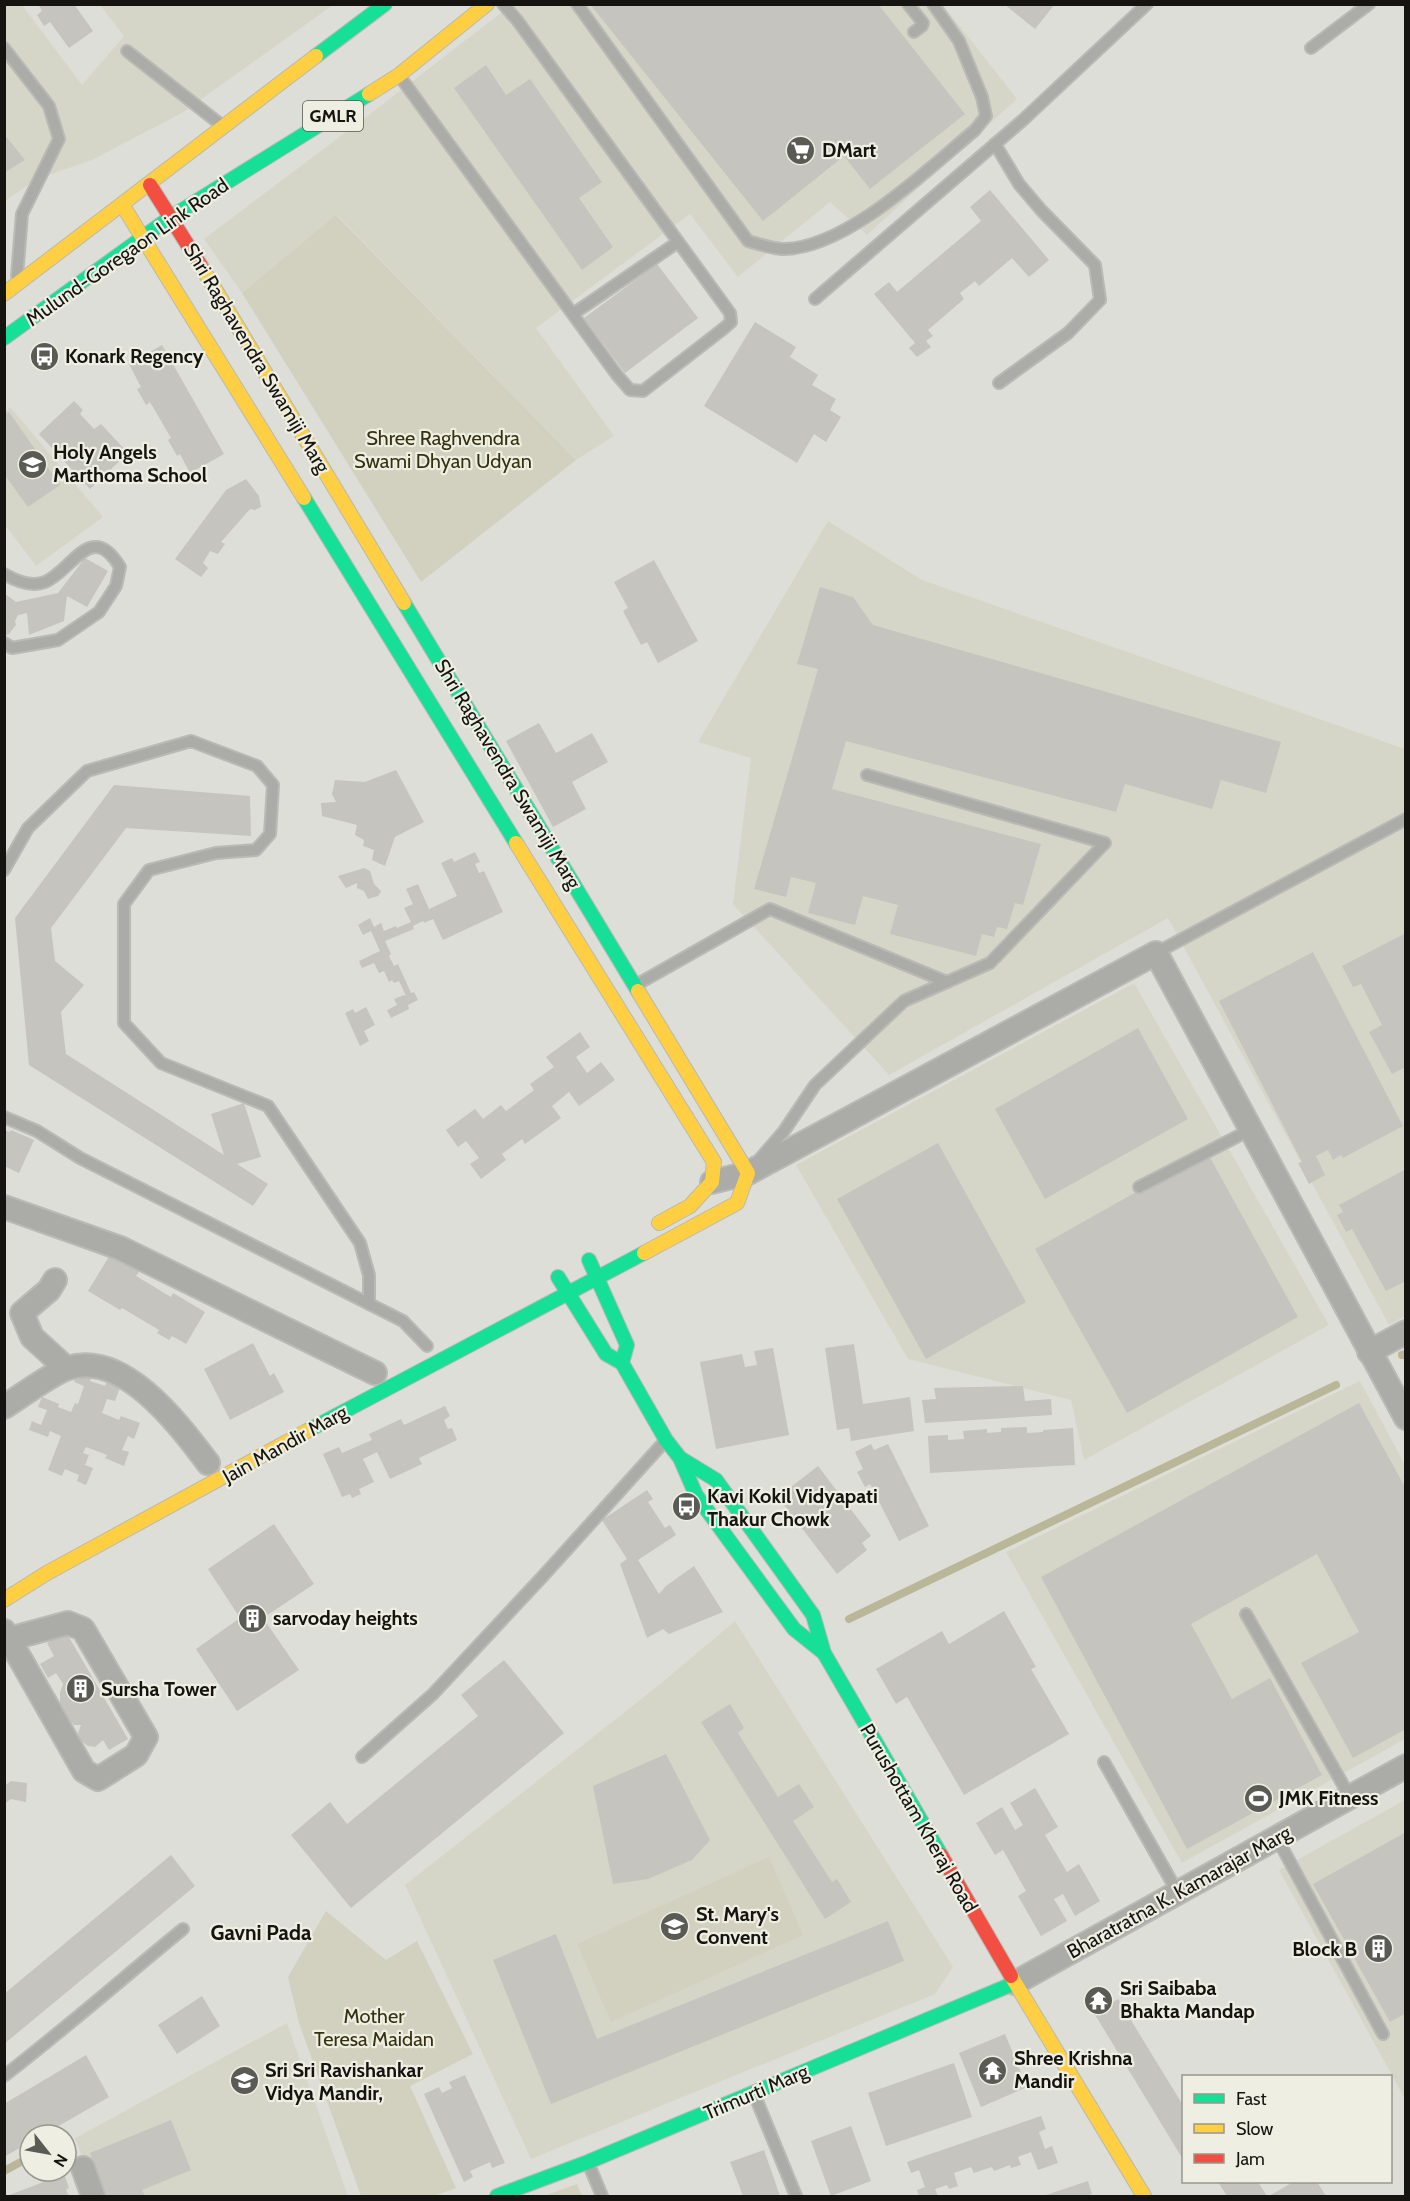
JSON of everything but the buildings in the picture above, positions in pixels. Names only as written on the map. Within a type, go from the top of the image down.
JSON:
[{"type":"street","name":"Mulund-Goregaon Link Road","points":[[4,294],[123,206],[385,4]]},
{"type":"street","name":"Mulund-Goregaon Link Road","points":[[4,338],[171,216],[399,75],[487,4]]},
{"type":"street","name":"Shri Raghavendra Swamiji Marg","points":[[150,185],[171,216],[277,425],[484,763],[578,891],[748,1173]]},
{"type":"street","name":"Shri Raghavendra Swamiji Marg","points":[[123,206],[142,237],[277,425],[484,763],[555,906],[714,1162],[712,1182]]},
{"type":"street","points":[[555,906],[578,891]]},
{"type":"street","points":[[649,1228],[690,1206],[712,1182],[748,1173],[1156,953],[1406,1418]]},
{"type":"street","points":[[620,1010],[638,991]]},
{"type":"street","points":[[568,1294],[737,1203],[748,1173]]},
{"type":"street","points":[[4,1207],[120,1248],[373,1374]]},
{"type":"street","points":[[669,1218],[678,1235]]},
{"type":"street","name":"Purushottam Kheraj Road","points":[[598,1279],[573,1268],[568,1294],[606,1354],[622,1363],[666,1440],[680,1458],[696,1495],[794,1629],[824,1653]]},
{"type":"street","points":[[598,1279],[627,1345],[622,1363]]},
{"type":"street","points":[[55,1280],[49,1290],[22,1313],[32,1337],[66,1368]]},
{"type":"street","name":"Jain Mandir Marg","points":[[4,1600],[78,1550],[302,1429],[411,1365],[568,1294]]},
{"type":"street","points":[[1369,1352],[1406,1332]]},
{"type":"street","name":"Jain Mandir Marg","points":[[411,1365],[432,1343]]},
{"type":"street","points":[[4,1407],[66,1368],[87,1365],[111,1371],[138,1385],[158,1402],[208,1463]]},
{"type":"street","name":"Purushottam Kheraj Road","points":[[680,1458],[716,1480],[813,1615],[824,1653],[1015,1983],[1144,2196]]},
{"type":"street","points":[[746,1565],[766,1550]]},
{"type":"street","points":[[68,1623],[82,1629],[146,1737],[136,1755],[98,1779],[84,1771],[7,1635],[68,1623]]},
{"type":"street","name":"Bharatratna K. Kamarajar Marg","points":[[1015,1983],[1406,1766]]},
{"type":"street","name":"Trimurti Marg","points":[[497,2196],[588,2162],[1015,1983]]},
{"type":"street","points":[[83,2168],[93,2196]]},
{"type":"lane","points":[[399,75],[630,390],[643,391],[731,322],[730,313],[517,20],[503,4]]},
{"type":"lane","points":[[577,4],[748,241],[783,249],[813,244],[863,221],[975,130],[986,116],[982,97],[959,41],[933,4]]},
{"type":"lane","points":[[908,4],[923,23],[922,27],[914,32]]},
{"type":"lane","points":[[815,299],[995,144],[1147,4]]},
{"type":"lane","points":[[1311,48],[1369,4]]},
{"type":"lane","points":[[4,48],[49,106],[59,139],[22,214],[16,285]]},
{"type":"lane","points":[[127,51],[225,128]]},
{"type":"lane","points":[[995,144],[1019,184],[1095,265],[1100,300],[1068,333],[999,383]]},
{"type":"lane","points":[[573,314],[678,242]]},
{"type":"lane","points":[[4,574],[20,583],[43,583],[60,573],[79,552],[90,548],[104,549],[114,557],[120,567],[116,586],[99,612],[58,640],[12,648],[4,643]]},
{"type":"lane","points":[[4,870],[28,828],[87,771],[191,741],[257,766],[273,785],[270,834],[256,850],[216,853],[149,870],[124,904],[124,1023],[161,1063],[268,1106],[360,1243],[369,1275],[369,1304]]},
{"type":"lane","points":[[748,1173],[784,1131],[815,1085],[904,1001],[990,963],[1105,843],[867,775]]},
{"type":"lane","points":[[1156,953],[1406,819]]},
{"type":"lane","points":[[638,991],[770,909],[947,982]]},
{"type":"lane","points":[[4,1117],[37,1131],[80,1158],[403,1321],[432,1343]]},
{"type":"lane","points":[[1139,1187],[1250,1130]]},
{"type":"lane","points":[[362,1757],[434,1694],[666,1440]]},
{"type":"lane","points":[[1246,1614],[1350,1797]]},
{"type":"lane","points":[[1104,1762],[1178,1893]]},
{"type":"lane","points":[[1277,1838],[1383,2034]]},
{"type":"lane","points":[[4,2076],[47,2044],[108,1990],[183,1929]]},
{"type":"lane","points":[[754,2093],[796,2196]]},
{"type":"lane","points":[[588,2162],[602,2196]]},
{"type":"shaded area","points":[[5,5],[22,5],[82,85],[124,36],[100,5],[333,5],[182,113],[92,160],[37,179],[5,201]]},
{"type":"shaded area","points":[[511,5],[943,5],[1017,99],[867,235],[830,202],[738,277],[690,214],[536,328],[614,436],[576,460],[337,215],[242,293],[204,239]]},
{"type":"shaded area","name":"Holy Angels Marthoma School","points":[[10,407],[103,517],[36,566],[5,525],[5,412]]},
{"type":"shaded area","points":[[828,521],[922,580],[1405,749],[1405,1316],[1389,1325],[1168,918],[889,1075],[733,904],[751,758],[698,742]]},
{"type":"shaded area","points":[[1134,983],[1329,1325],[1084,1460],[1071,1400],[908,1359],[796,1165]]},
{"type":"shaded area","points":[[1360,1381],[1405,1465],[1405,1739],[1182,1863],[1006,1552]]},
{"type":"shaded area","name":"St. Mary's Convent","points":[[735,1621],[953,1967],[935,1994],[531,2159],[405,1885],[659,1685]]},
{"type":"shaded area","points":[[1405,1800],[1405,2099],[1392,2075],[1279,1870]]},
{"type":"shaded area","name":"Sri Sri Ravishankar Vidya Mandir,","points":[[287,2023],[348,2196],[97,2196],[78,2146],[78,2136]]},
{"type":"green space","name":"Shree Raghvendra Swami Dhyan Udyan","points":[[336,215],[576,460],[421,582],[242,293]]},
{"type":"green space","points":[[769,1857],[803,1935],[611,2022],[577,1944]]},
{"type":"green space","name":"Mother Teresa Maidan","points":[[326,1911],[386,1960],[417,1941],[473,2054],[410,2086],[456,2188],[434,2196],[361,2196],[299,2023],[288,1977]]},
{"type":"green space","points":[[577,2184],[582,2196],[544,2196]]},
{"type":"waterway","points":[[1402,1355],[1406,1354]]},
{"type":"waterway","points":[[849,1619],[1336,1385]]},
{"type":"waterway","points":[[4,2171],[18,2163]]},
{"type":"traffic: fast","points":[[316,56],[385,4]]},
{"type":"traffic: fast","points":[[4,338],[171,217],[369,94]]},
{"type":"traffic: fast","points":[[304,498],[516,843]]},
{"type":"traffic: fast","points":[[404,603],[638,991]]},
{"type":"traffic: fast","points":[[307,1431],[644,1253]]},
{"type":"traffic: fast","points":[[589,1260],[627,1345],[622,1363]]},
{"type":"traffic: fast","points":[[558,1277],[606,1354],[622,1363],[666,1440],[680,1458],[696,1495],[794,1629],[824,1653]]},
{"type":"traffic: fast","points":[[680,1458],[716,1480],[813,1615],[824,1653],[941,1855]]},
{"type":"traffic: fast","points":[[497,2196],[588,2162],[1015,1983]]},
{"type":"traffic: slow","points":[[369,94],[399,75],[487,4]]},
{"type":"traffic: slow","points":[[4,294],[316,56]]},
{"type":"traffic: slow","points":[[123,206],[304,498]]},
{"type":"traffic: slow","points":[[201,266],[404,603]]},
{"type":"traffic: slow","points":[[516,843],[714,1162],[712,1182],[690,1206],[659,1223]]},
{"type":"traffic: slow","points":[[638,991],[748,1173],[737,1203],[644,1253]]},
{"type":"traffic: slow","points":[[4,1600],[47,1573],[307,1431]]},
{"type":"traffic: slow","points":[[1011,1976],[1144,2196]]},
{"type":"traffic: jam","points":[[150,185],[201,266]]},
{"type":"traffic: jam","points":[[941,1855],[1011,1976]]},
{"type":"place","name":"DMart","points":[[801,150]]},
{"type":"place","name":"Konark Regency","points":[[44,356]]},
{"type":"place","name":"Holy Angels Marthoma School","points":[[32,464]]},
{"type":"place","name":"Kavi Kokil Vidyapati Thakur Chowk","points":[[686,1507]]},
{"type":"place","name":"sarvoday heights","points":[[252,1618]]},
{"type":"place","name":"Sursha Tower","points":[[80,1689]]},
{"type":"place","name":"JMK Fitness","points":[[1258,1798]]},
{"type":"place","name":"St. Mary's Convent","points":[[675,1926]]},
{"type":"place","name":"Block B","points":[[1378,1949]]},
{"type":"place","name":"Sri Saibaba Bhakta Mandap","points":[[1099,2000]]},
{"type":"place","name":"Shree Krishna Mandir","points":[[993,2070]]},
{"type":"place","name":"Sri Sri Ravishankar Vidya Mandir,","points":[[244,2081]]},
{"type":"district","name":"Gavni Pada","points":[[261,1932]]}]
